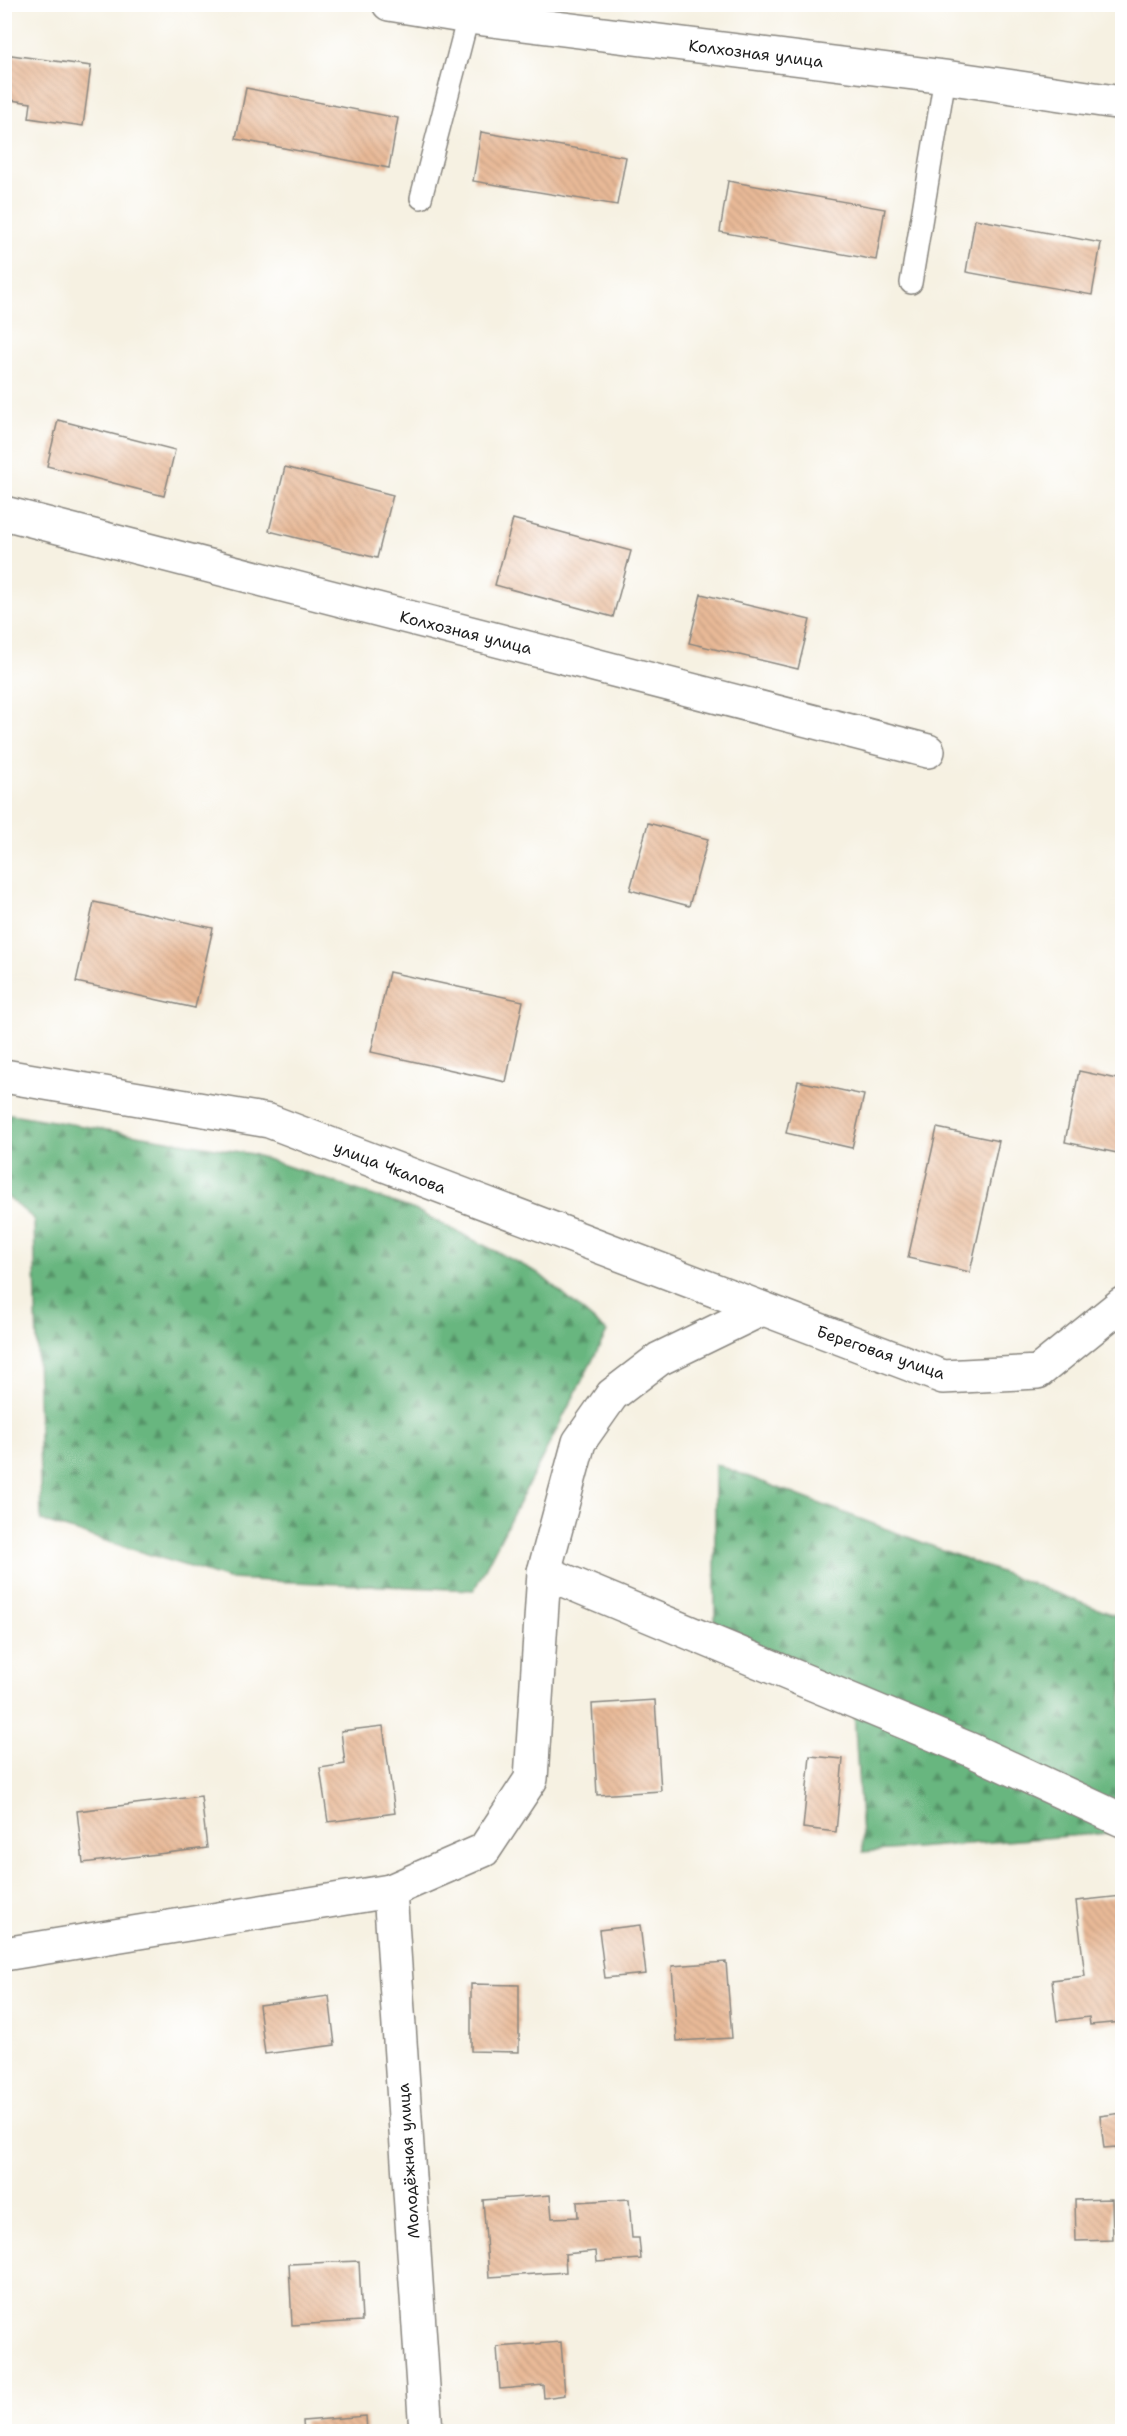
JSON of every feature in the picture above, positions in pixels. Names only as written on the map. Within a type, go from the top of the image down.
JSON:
[{"type":"street","name":"Колхозная улица","points":[[389,4],[468,17],[945,77],[1122,103]]},
{"type":"street","name":"Колхозная улица","points":[[4,513],[928,751]]},
{"type":"street","name":"улица Чкалова","points":[[4,1077],[269,1121],[762,1309]]},
{"type":"street","name":"Береговая улица","points":[[762,1309],[943,1377],[1038,1372],[1122,1304]]},
{"type":"street","points":[[4,1954],[390,1891],[484,1850],[531,1779],[544,1572],[579,1442],[612,1395],[659,1359],[762,1309]]},
{"type":"street","points":[[544,1572],[958,1744],[1122,1820]]},
{"type":"street","name":"Молодёжная улица","points":[[390,1891],[426,2432]]},
{"type":"lane","points":[[421,198],[468,17]]},
{"type":"lane","points":[[911,283],[945,77]]},
{"type":"green space","points":[[5,1113],[252,1154],[415,1210],[538,1273],[607,1332],[474,1590],[228,1579],[41,1521],[34,1219],[5,1195]]},
{"type":"green space","points":[[715,1464],[1122,1618],[1122,1832],[863,1852],[854,1712],[715,1628]]},
{"type":"building","points":[[4,54],[91,66],[83,126],[29,118],[31,103],[4,99]]},
{"type":"building","points":[[246,88],[398,118],[389,168],[236,139]]},
{"type":"building","points":[[481,132],[626,157],[617,205],[473,181]]},
{"type":"building","points":[[728,181],[885,209],[876,260],[720,232]]},
{"type":"building","points":[[975,219],[1101,243],[1092,295],[966,272]]},
{"type":"building","points":[[58,420],[175,450],[164,496],[47,466]]},
{"type":"building","points":[[285,467],[393,495],[377,558],[269,531]]},
{"type":"building","points":[[513,519],[631,551],[613,617],[495,585]]},
{"type":"building","points":[[701,594],[810,620],[798,669],[689,643]]},
{"type":"building","points":[[648,823],[708,839],[689,906],[630,890]]},
{"type":"building","points":[[94,902],[213,928],[195,1008],[76,982]]},
{"type":"building","points":[[389,972],[523,1001],[506,1082],[371,1052]]},
{"type":"building","points":[[1079,1071],[1122,1080],[1122,1154],[1065,1142]]},
{"type":"building","points":[[798,1081],[864,1095],[852,1148],[786,1133]]},
{"type":"building","points":[[937,1128],[999,1141],[970,1272],[908,1258]]},
{"type":"building","points":[[655,1700],[661,1791],[597,1795],[592,1704]]},
{"type":"building","points":[[383,1726],[395,1813],[328,1822],[320,1768],[345,1764],[341,1731]]},
{"type":"building","points":[[810,1756],[843,1759],[836,1832],[803,1828]]},
{"type":"building","points":[[201,1796],[207,1848],[83,1863],[77,1811]]},
{"type":"building","points":[[1122,1896],[1122,2022],[1090,2025],[1089,2017],[1057,2021],[1052,1980],[1085,1976],[1076,1901]]},
{"type":"building","points":[[640,1925],[646,1974],[605,1978],[599,1930]]},
{"type":"building","points":[[726,1962],[732,2038],[677,2041],[672,1966]]},
{"type":"building","points":[[471,1984],[519,1985],[519,2052],[471,2051]]},
{"type":"building","points":[[329,1996],[335,2045],[265,2054],[259,2005]]},
{"type":"building","points":[[1122,2113],[1122,2168],[1119,2169],[1116,2147],[1104,2148],[1100,2116]]},
{"type":"building","points":[[550,2195],[552,2218],[578,2217],[577,2202],[629,2199],[632,2238],[639,2238],[641,2259],[597,2262],[596,2251],[565,2254],[566,2272],[489,2277],[483,2200]]},
{"type":"building","points":[[1112,2199],[1113,2240],[1076,2241],[1075,2200]]},
{"type":"building","points":[[359,2261],[362,2321],[292,2325],[289,2264]]},
{"type":"building","points":[[561,2342],[565,2395],[544,2398],[543,2385],[500,2389],[497,2347]]},
{"type":"building","points":[[366,2416],[367,2432],[304,2432],[303,2421]]}]
